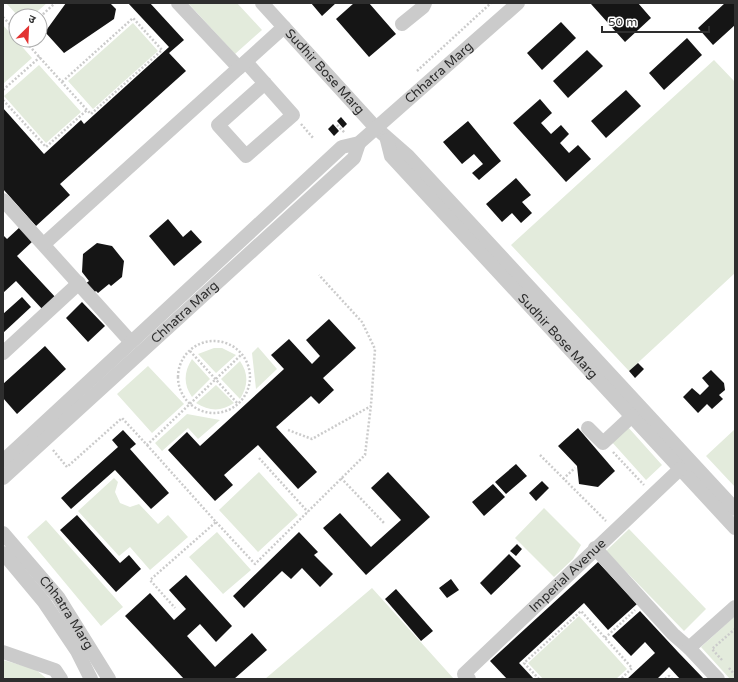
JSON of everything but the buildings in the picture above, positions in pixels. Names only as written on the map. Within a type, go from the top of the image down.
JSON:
[{"type":"street","points":[[178,3],[242,65],[265,83],[294,114],[246,156],[218,125],[265,83]]},
{"type":"street","name":"Sudhir Bose Marg","points":[[262,3],[376,128],[388,140],[400,147],[735,509]]},
{"type":"street","points":[[402,24],[423,7],[425,3]]},
{"type":"street","name":"Chhatra Marg","points":[[3,461],[342,147],[353,139],[376,128],[518,3]]},
{"type":"street","points":[[44,244],[284,27]]},
{"type":"street","name":"Chhatra Marg","points":[[3,478],[354,158],[353,139]]},
{"type":"street","name":"Sudhir Bose Marg","points":[[388,140],[391,156],[632,416],[676,472],[735,528]]},
{"type":"street","points":[[3,200],[131,342]]},
{"type":"street","points":[[3,353],[79,283]]},
{"type":"street","points":[[588,428],[603,443],[632,416]]},
{"type":"street","name":"Imperial Avenue","points":[[466,676],[595,548],[676,472]]},
{"type":"street","name":"Chhatra Marg","points":[[3,533],[58,597],[109,679]]},
{"type":"street","points":[[595,548],[673,634],[690,648],[718,679]]},
{"type":"street","name":"Chhatra Marg","points":[[3,552],[44,602],[77,651],[91,679]]},
{"type":"street","points":[[690,648],[735,607]]},
{"type":"street","points":[[3,652],[55,670],[61,679]]},
{"type":"path","points":[[412,76],[491,3]]},
{"type":"path","points":[[32,48],[87,110],[91,114],[162,50],[133,18],[62,82]]},
{"type":"path","points":[[3,90],[40,57]]},
{"type":"path","points":[[3,100],[46,147],[87,110]]},
{"type":"path","points":[[294,114],[314,138]]},
{"type":"path","points":[[338,125],[353,139]]},
{"type":"path","points":[[44,441],[68,467],[122,418],[255,564],[365,455],[371,405],[375,349],[362,322],[319,275]]},
{"type":"path","points":[[215,342],[228,344],[242,354],[248,365],[250,378],[248,391],[238,404],[226,411],[213,413],[201,411],[190,404],[182,393],[178,377],[183,360],[190,351],[202,344],[215,342]]},
{"type":"path","points":[[190,351],[238,404]]},
{"type":"path","points":[[147,445],[242,354]]},
{"type":"path","points":[[288,430],[312,439],[371,405]]},
{"type":"path","points":[[610,448],[652,495]]},
{"type":"path","points":[[540,455],[615,530]]},
{"type":"path","points":[[259,458],[308,512]]},
{"type":"path","points":[[563,479],[575,468]]},
{"type":"path","points":[[342,478],[385,524]]},
{"type":"path","points":[[175,608],[150,580],[216,522]]},
{"type":"path","points":[[605,638],[644,602]]},
{"type":"path","points":[[539,679],[524,663],[581,611],[632,668],[621,679]]},
{"type":"path","points":[[735,629],[712,649],[735,675]]},
{"type":"path","points":[[665,679],[669,676],[672,679]]},
{"type":"green space","points":[[6,3],[47,3],[41,8],[11,8]]},
{"type":"green space","points":[[188,3],[237,3],[262,30],[235,54]]},
{"type":"green space","points":[[133,23],[158,51],[93,109],[68,81]]},
{"type":"green space","points":[[3,25],[8,31],[8,48],[23,48],[32,58],[3,84]]},
{"type":"green space","points":[[714,60],[735,82],[735,273],[629,371],[511,245]]},
{"type":"green space","points":[[39,65],[81,112],[46,143],[4,96]]},
{"type":"green space","points":[[258,347],[277,369],[256,389],[252,353]]},
{"type":"green space","points":[[214,348],[222,348],[236,355],[216,373],[198,354]]},
{"type":"green space","points":[[192,359],[210,379],[192,397],[186,383],[186,373]]},
{"type":"green space","points":[[240,361],[246,375],[246,385],[240,399],[221,379]]},
{"type":"green space","points":[[148,366],[184,404],[152,433],[117,394]]},
{"type":"green space","points":[[216,385],[234,403],[220,409],[210,409],[196,403]]},
{"type":"green space","points":[[187,414],[220,420],[198,439],[188,428],[162,451],[155,443]]},
{"type":"green space","points":[[627,426],[662,465],[646,480],[611,441]]},
{"type":"green space","points":[[735,429],[735,487],[706,456]]},
{"type":"green space","points":[[259,472],[298,515],[258,552],[219,510]]},
{"type":"green space","points":[[114,478],[118,482],[115,492],[120,503],[130,507],[139,504],[158,524],[168,515],[188,537],[150,570],[130,547],[119,556],[78,511]]},
{"type":"green space","points":[[544,508],[581,545],[573,559],[554,577],[515,538]]},
{"type":"green space","points":[[46,520],[123,607],[101,626],[27,537]]},
{"type":"green space","points":[[629,529],[706,609],[684,631],[606,551]]},
{"type":"green space","points":[[217,532],[251,570],[223,594],[189,557]]},
{"type":"green space","points":[[372,588],[454,679],[265,679]]},
{"type":"green space","points":[[579,616],[627,669],[616,679],[543,679],[528,663]]},
{"type":"green space","points":[[735,616],[735,679],[730,679],[701,647]]},
{"type":"green space","points":[[3,660],[35,669],[47,679],[3,679]]}]
